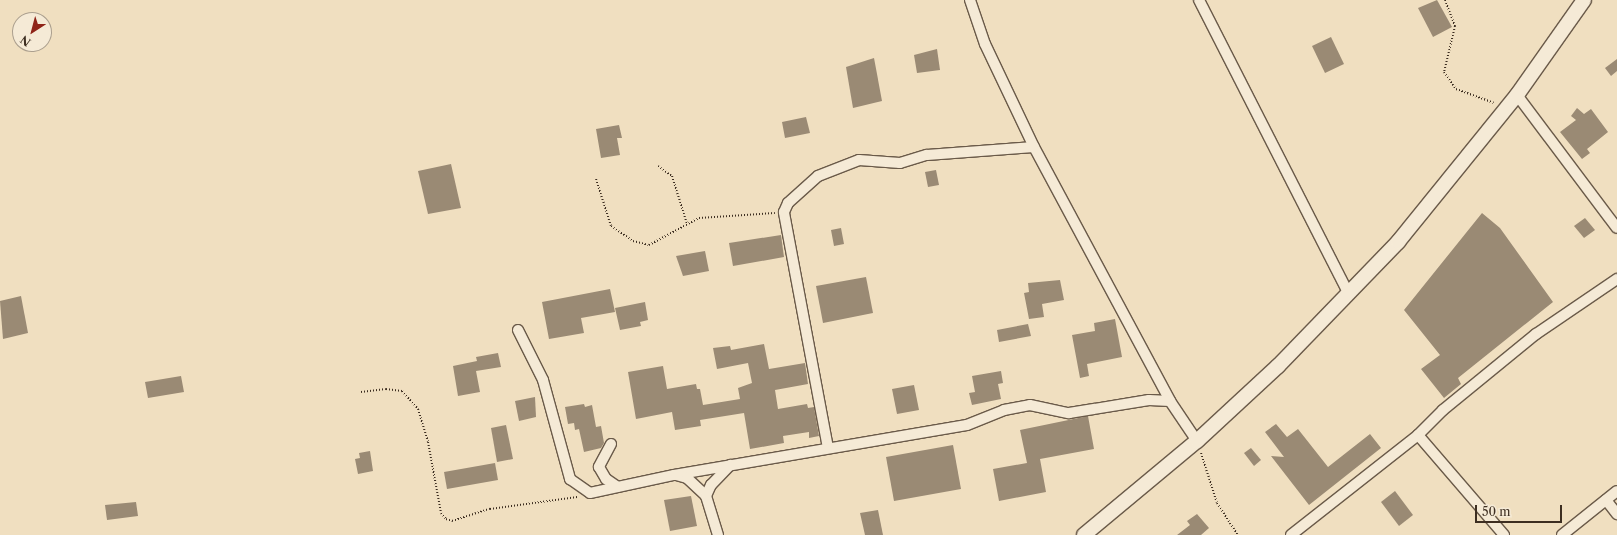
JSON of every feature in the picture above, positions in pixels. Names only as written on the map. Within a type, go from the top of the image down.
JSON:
[{"type":"main road","points":[[1084,535],[1197,441],[1278,366],[1349,294],[1430,205],[1517,95],[1584,0]]},
{"type":"street","points":[[970,0],[985,44],[1034,147],[1170,401],[1197,441]]},
{"type":"street","points":[[1199,0],[1349,294]]},
{"type":"street","points":[[1517,95],[1617,228]]},
{"type":"street","points":[[828,448],[784,212],[788,203],[804,185],[818,176],[859,160],[900,163],[927,155],[1034,147]]},
{"type":"street","points":[[1291,535],[1418,435],[1443,410],[1536,334],[1617,279]]},
{"type":"street","points":[[518,330],[543,380],[570,479],[590,494],[674,475],[967,425],[1004,410],[1030,405],[1069,413],[1149,400],[1170,401]]},
{"type":"street","points":[[1418,435],[1504,535]]},
{"type":"street","points":[[611,444],[599,467],[606,479],[618,488]]},
{"type":"street","points":[[706,496],[711,484],[730,465]]},
{"type":"street","points":[[674,475],[686,478],[706,496],[718,535]]},
{"type":"street","points":[[1562,535],[1617,492]]},
{"type":"street","points":[[1606,500],[1617,514]]},
{"type":"path","points":[[1445,0],[1455,26],[1444,72],[1456,90],[1487,102],[1498,103]]},
{"type":"path","points":[[658,166],[672,176],[686,224]]},
{"type":"path","points":[[596,179],[611,226],[633,241],[650,245],[699,218],[728,214],[784,212]]},
{"type":"path","points":[[361,392],[386,389],[402,391],[418,409],[428,442],[441,513],[446,519],[452,521],[490,509],[565,501],[590,494]]},
{"type":"path","points":[[1197,441],[1217,504],[1238,535]]},
{"type":"building","points":[[1437,0],[1452,27],[1433,37],[1418,8]]},
{"type":"building","points":[[1331,37],[1344,64],[1325,73],[1312,46]]},
{"type":"building","points":[[937,49],[940,70],[917,73],[914,55]]},
{"type":"building","points":[[874,58],[882,101],[853,108],[846,67]]},
{"type":"building","points":[[1617,59],[1617,71],[1611,76],[1605,68]]},
{"type":"building","points":[[1577,108],[1584,114],[1591,109],[1608,132],[1587,149],[1590,153],[1582,159],[1560,132],[1576,120],[1571,116]]},
{"type":"building","points":[[806,117],[810,133],[785,138],[782,122]]},
{"type":"building","points":[[619,125],[622,138],[617,138],[620,155],[601,158],[596,129]]},
{"type":"building","points":[[451,164],[461,208],[428,214],[418,171]]},
{"type":"building","points":[[936,170],[939,185],[928,187],[925,172]]},
{"type":"building","points":[[1482,213],[1500,228],[1553,302],[1458,378],[1461,384],[1444,398],[1421,369],[1440,355],[1404,310]]},
{"type":"building","points":[[1585,218],[1595,230],[1584,238],[1574,226]]},
{"type":"building","points":[[841,228],[844,244],[834,246],[831,230]]},
{"type":"building","points":[[781,235],[784,257],[733,266],[729,243]]},
{"type":"building","points":[[705,251],[709,271],[683,276],[676,256]]},
{"type":"building","points":[[866,277],[873,313],[823,323],[816,286]]},
{"type":"building","points":[[1060,280],[1064,300],[1042,304],[1044,317],[1029,319],[1024,293],[1029,292],[1028,283]]},
{"type":"building","points":[[610,289],[615,312],[581,318],[584,333],[549,339],[542,302]]},
{"type":"building","points":[[21,296],[28,333],[3,339],[0,301]]},
{"type":"building","points":[[645,302],[648,320],[640,322],[641,326],[620,330],[615,308]]},
{"type":"building","points":[[1115,319],[1122,357],[1087,364],[1089,376],[1080,378],[1072,335],[1095,331],[1094,323]]},
{"type":"building","points":[[1028,324],[1031,336],[999,342],[997,330]]},
{"type":"building","points":[[764,344],[769,369],[805,363],[808,384],[775,390],[778,409],[807,404],[808,408],[814,407],[819,436],[809,438],[809,432],[783,436],[784,443],[750,449],[744,413],[700,420],[701,426],[675,430],[672,412],[636,419],[628,372],[663,366],[667,389],[696,384],[697,389],[700,389],[703,405],[740,399],[738,388],[752,383],[748,363],[717,369],[713,348],[730,346],[731,350]]},
{"type":"building","points":[[498,353],[501,367],[476,371],[480,392],[458,396],[453,366],[477,361],[476,357]]},
{"type":"building","points":[[1001,371],[1003,383],[998,384],[1001,399],[972,405],[969,393],[975,392],[972,376]]},
{"type":"building","points":[[181,376],[184,392],[148,398],[145,382]]},
{"type":"building","points":[[914,385],[919,410],[897,414],[892,389]]},
{"type":"building","points":[[535,397],[536,417],[519,421],[515,401]]},
{"type":"building","points":[[584,404],[585,407],[592,405],[596,427],[601,426],[604,443],[601,448],[584,452],[579,429],[575,430],[574,423],[568,424],[565,407]]},
{"type":"building","points":[[1088,416],[1094,449],[1040,459],[1046,492],[999,501],[993,469],[1027,463],[1020,430]]},
{"type":"building","points":[[1276,424],[1287,437],[1298,429],[1328,467],[1370,434],[1381,448],[1309,505],[1271,456],[1284,457],[1265,432]]},
{"type":"building","points":[[506,425],[513,459],[497,462],[491,428]]},
{"type":"building","points":[[953,445],[961,489],[894,501],[886,457]]},
{"type":"building","points":[[1251,448],[1261,460],[1254,466],[1244,453]]},
{"type":"building","points":[[370,451],[373,471],[358,474],[355,459],[360,458],[359,453]]},
{"type":"building","points":[[495,463],[498,480],[447,489],[444,472]]},
{"type":"building","points":[[1395,491],[1413,515],[1399,526],[1381,502]]},
{"type":"building","points":[[691,496],[697,526],[670,531],[664,500]]},
{"type":"building","points":[[136,502],[138,516],[107,520],[105,505]]},
{"type":"building","points":[[878,510],[883,535],[865,535],[860,513]]},
{"type":"building","points":[[1197,514],[1209,528],[1201,535],[1177,535],[1190,525],[1187,521]]}]
